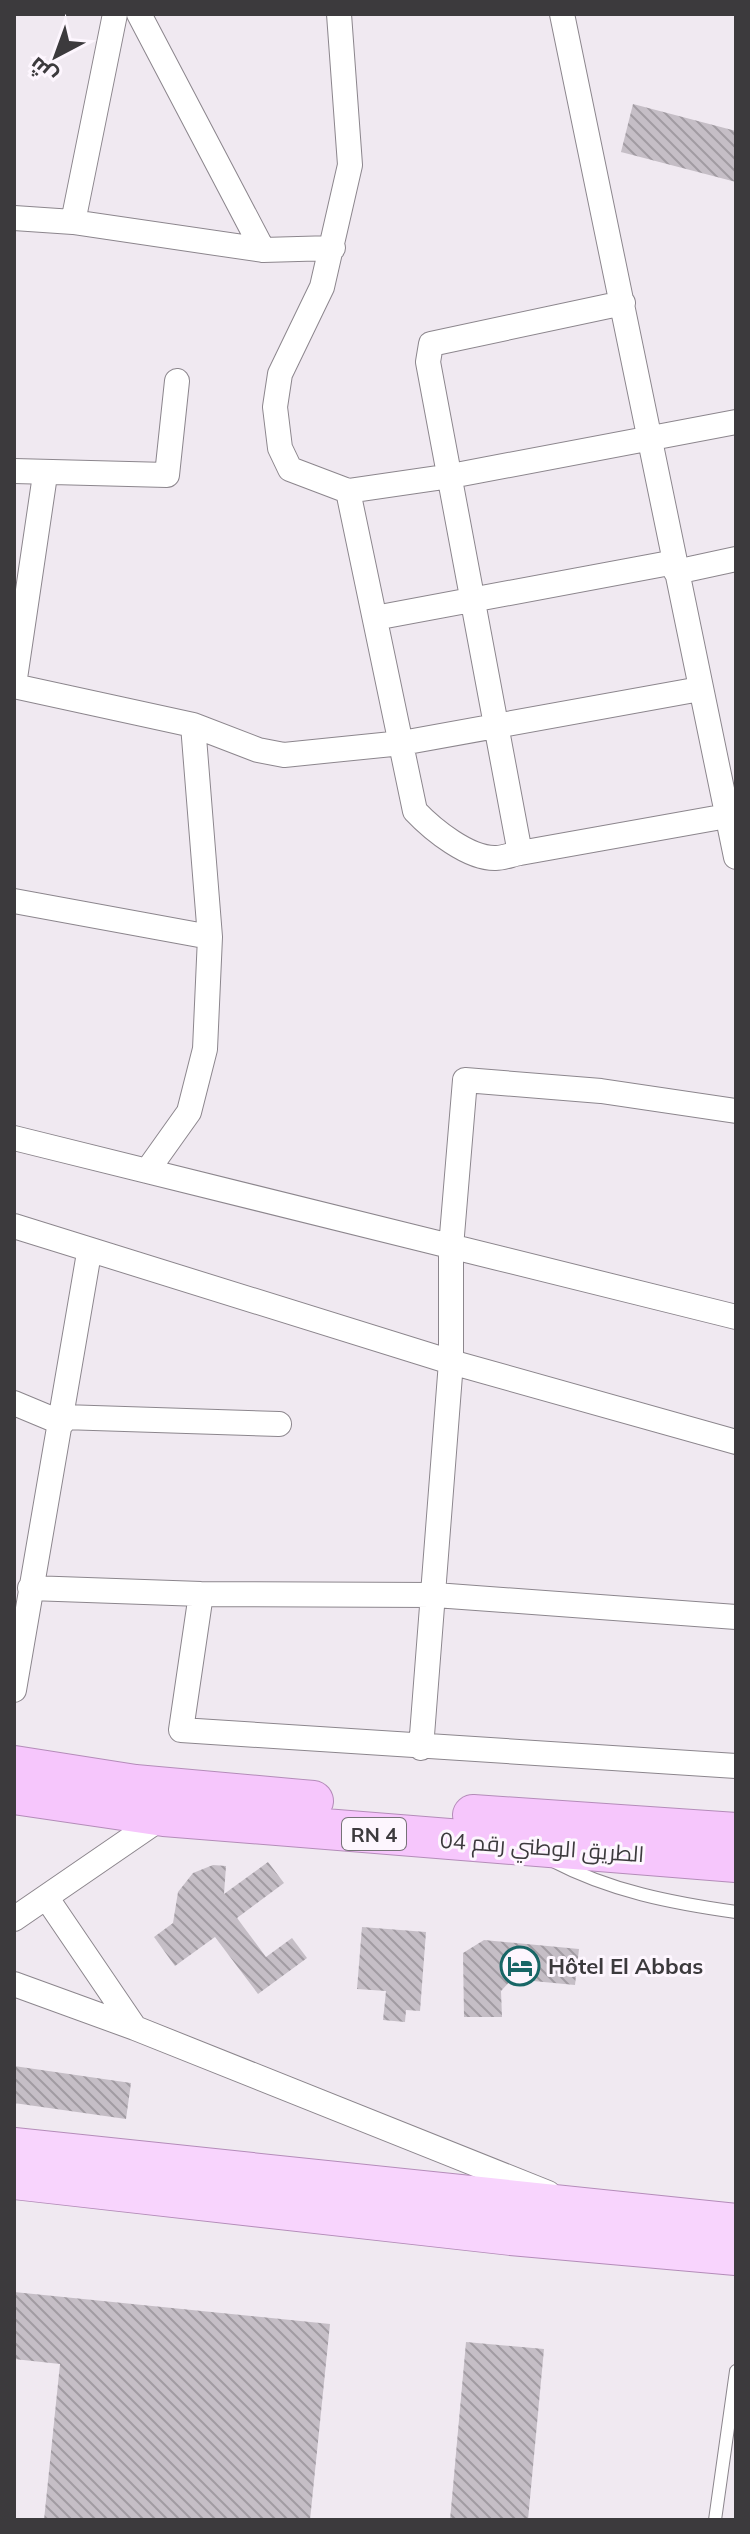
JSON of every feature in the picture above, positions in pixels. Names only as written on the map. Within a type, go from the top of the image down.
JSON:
[{"type":"highway","name":"الطريق الوطني رقم 04","points":[[14,1766],[135,1785],[736,1833]]},
{"type":"highway","name":"الطريق الوطني رقم 04","points":[[14,1794],[164,1816],[736,1862]]},
{"type":"main road","points":[[14,2147],[736,2223]]},
{"type":"main road","points":[[14,2180],[511,2236],[736,2256]]},
{"type":"street","points":[[73,222],[115,14]]},
{"type":"street","points":[[139,14],[263,250]]},
{"type":"street","points":[[339,14],[350,165],[322,287],[280,374],[275,407],[280,448],[290,469],[348,491],[451,476],[736,422]]},
{"type":"street","points":[[562,14],[736,857]]},
{"type":"street","points":[[14,218],[73,222],[263,250],[333,248]]},
{"type":"street","points":[[520,853],[428,362],[431,344],[623,303]]},
{"type":"street","points":[[14,471],[45,475],[167,475],[177,381]]},
{"type":"street","points":[[45,475],[23,570],[14,685],[193,725],[258,750],[284,755],[402,743],[700,689]]},
{"type":"street","points":[[348,491],[415,811],[430,827],[479,855],[495,858],[727,816]]},
{"type":"street","points":[[375,618],[736,559]]},
{"type":"street","points":[[147,1171],[189,1112],[205,1049],[210,937],[193,725]]},
{"type":"street","points":[[14,901],[210,937]]},
{"type":"street","points":[[421,1748],[451,1362],[451,1247],[465,1080],[601,1091],[736,1111]]},
{"type":"street","points":[[14,1138],[736,1317]]},
{"type":"street","points":[[14,1226],[89,1253],[451,1362],[736,1442]]},
{"type":"street","points":[[14,1690],[23,1601],[62,1420],[89,1253]]},
{"type":"street","points":[[14,1403],[62,1420],[279,1424]]},
{"type":"street","points":[[23,1601],[201,1594],[435,1595],[736,1617]]},
{"type":"street","points":[[201,1594],[181,1730],[421,1748],[736,1766]]},
{"type":"street","points":[[14,1919],[164,1816]]},
{"type":"street","points":[[46,1897],[135,2028]]},
{"type":"street","points":[[14,1984],[135,2028],[582,2207]]},
{"type":"lane","points":[[525,1846],[594,1883],[694,1906],[736,1912]]},
{"type":"lane","points":[[715,2520],[736,2371]]},
{"type":"building","points":[[633,104],[736,131],[736,182],[621,152]]},
{"type":"building","points":[[268,1862],[284,1883],[237,1918],[266,1957],[292,1938],[307,1958],[258,1994],[215,1937],[175,1966],[154,1937],[173,1923],[178,1892],[193,1873],[213,1865],[226,1866],[224,1894]]},
{"type":"building","points":[[362,1927],[426,1932],[420,2011],[406,2010],[405,2022],[383,2020],[386,1991],[357,1989]]},
{"type":"building","name":"Hôtel El Abbas","points":[[484,1940],[579,1949],[575,1985],[512,1979],[501,1991],[502,2017],[464,2017],[463,1953]]},
{"type":"building","points":[[14,2066],[131,2083],[126,2119],[14,2103]]},
{"type":"building","points":[[14,2292],[330,2324],[310,2520],[44,2520],[60,2364],[14,2359]]},
{"type":"building","points":[[466,2342],[544,2349],[528,2520],[450,2520]]},
{"type":"place","name":"Hôtel El Abbas","points":[[520,1966]]}]
